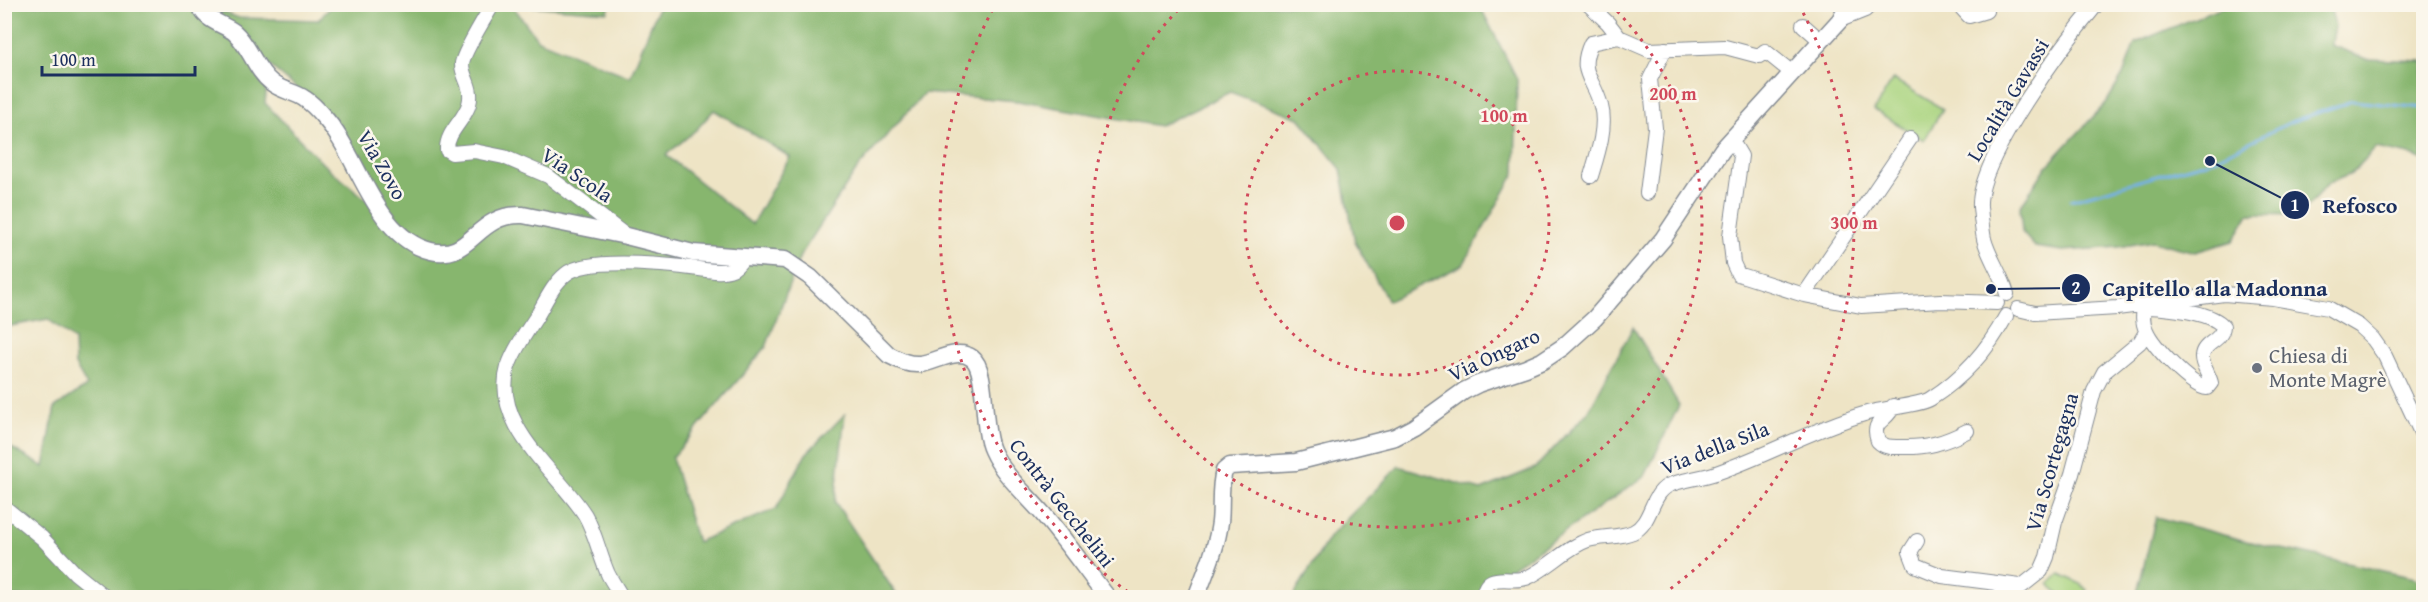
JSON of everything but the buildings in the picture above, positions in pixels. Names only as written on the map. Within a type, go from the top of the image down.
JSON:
[{"type":"main road","name":"Via Zovo","points":[[200,4],[202,11],[208,17],[236,34],[272,84],[305,98],[322,115],[345,144],[371,198],[393,227],[413,243],[430,251],[449,252],[460,249],[491,221],[508,214],[545,218],[626,236]]},
{"type":"main road","name":"Via Ongaro","points":[[1196,597],[1211,556],[1220,521],[1220,495],[1224,471],[1230,466],[1296,462],[1395,437],[1478,384],[1542,361],[1575,337],[1595,318],[1663,239],[1722,150],[1840,20],[1848,4]]},
{"type":"main road","name":"Contrà Gecchelini","points":[[626,236],[693,253],[785,260],[795,265],[889,355],[904,362],[918,364],[957,353],[971,357],[979,366],[982,375],[984,425],[990,448],[997,461],[1044,515],[1108,597]]},
{"type":"street","name":"Via Scola","points":[[493,4],[464,57],[463,70],[470,89],[469,107],[450,137],[447,150],[452,153],[474,151],[504,157],[548,176],[626,236]]},
{"type":"street","points":[[1588,4],[1619,37],[1649,50],[1725,47],[1759,56],[1766,51],[1791,72]]},
{"type":"street","points":[[1840,20],[1865,10],[1871,4]]},
{"type":"street","points":[[1958,4],[1969,15],[1986,11]]},
{"type":"street","name":"Località Gavassi","points":[[2002,298],[1984,240],[1980,205],[1981,188],[2001,144],[2050,66],[2097,4]]},
{"type":"street","points":[[1803,25],[1820,40]]},
{"type":"street","points":[[1591,176],[1601,146],[1601,107],[1584,69],[1585,56],[1591,44],[1619,37]]},
{"type":"street","points":[[1647,193],[1655,128],[1650,79],[1665,49]]},
{"type":"street","points":[[1804,295],[1910,139]]},
{"type":"street","points":[[1732,141],[1741,156],[1730,236],[1733,263],[1738,274],[1804,295],[1861,306],[2017,298],[2012,313]]},
{"type":"street","points":[[622,597],[608,574],[596,535],[585,515],[573,497],[524,439],[511,413],[506,381],[509,366],[521,341],[560,279],[575,269],[594,264],[628,264],[726,271],[734,269],[744,256]]},
{"type":"street","points":[[2002,298],[1999,311],[2012,313],[2144,306],[2224,294],[2273,298],[2328,308],[2341,314],[2373,339],[2385,356],[2424,439]]},
{"type":"street","points":[[2144,306],[2199,314],[2219,321],[2223,330],[2217,340],[2203,351],[2201,357],[2211,383],[2207,388],[2197,386],[2165,357],[2146,332],[2142,317],[2144,306]]},
{"type":"street","name":"Via della Sila","points":[[1483,597],[1484,590],[1491,581],[1502,578],[1522,579],[1589,540],[1634,532],[1647,517],[1658,495],[1670,484],[1714,474],[1824,428],[1893,406],[1928,401],[1978,359],[2012,313]]},
{"type":"street","name":"Via Scortegagna","points":[[1995,597],[2022,586],[2045,565],[2055,522],[2072,474],[2098,380],[2116,360],[2140,342],[2146,332]]},
{"type":"street","points":[[1893,406],[1892,411],[1878,423],[1876,429],[1878,441],[1885,446],[1919,448],[1937,445],[1967,431]]},
{"type":"street","points":[[4,507],[42,538],[75,573],[106,597]]},
{"type":"street","points":[[1917,541],[1910,552],[1915,565],[1942,576],[2022,586]]},
{"type":"green space","points":[[200,4],[239,18],[318,20],[333,5],[512,5],[538,40],[630,77],[659,5],[1473,5],[1481,8],[1517,79],[1515,173],[1463,265],[1388,301],[1355,242],[1341,169],[1299,118],[1230,92],[1159,126],[1018,101],[924,93],[857,169],[800,256],[766,347],[672,458],[697,542],[776,509],[806,454],[845,414],[835,502],[898,597],[5,597],[5,444],[44,467],[55,407],[87,386],[75,365],[74,340],[48,319],[5,327],[5,5]],"holes":[[[269,65],[339,124],[369,175],[383,213],[323,164],[265,103]],[[714,110],[790,157],[752,224],[666,155],[697,129]]]},
{"type":"green space","points":[[2229,4],[2330,5],[2335,27],[2331,45],[2367,59],[2423,61],[2423,160],[2376,148],[2351,174],[2329,183],[2300,215],[2249,214],[2233,241],[2195,252],[2153,241],[2119,247],[2063,251],[2035,247],[2022,232],[2020,207],[2047,166],[2106,103],[2123,75],[2135,43]]},
{"type":"green space","points":[[512,5],[610,5],[608,12]]},
{"type":"green space","points":[[1893,79],[1943,109],[1924,140],[1874,110]]},
{"type":"green space","points":[[1633,327],[1679,405],[1645,476],[1486,586],[1493,597],[1292,598],[1330,536],[1399,466],[1481,490],[1535,468],[1588,412]]},
{"type":"green space","points":[[2156,517],[2246,541],[2415,578],[2423,585],[2423,597],[2136,597]]},
{"type":"green space","points":[[2060,574],[2081,584],[2087,590],[2082,597],[2062,597],[2049,584]]},
{"type":"waterway","points":[[2071,200],[2210,161],[2293,121],[2352,101],[2424,108]]},
{"type":"place","name":"Refosco","points":[[2210,161]]},
{"type":"place","name":"Capitello alla Madonna","points":[[1991,289]]},
{"type":"place","name":"Chiesa di Monte Magrè","points":[[2257,368]]}]
